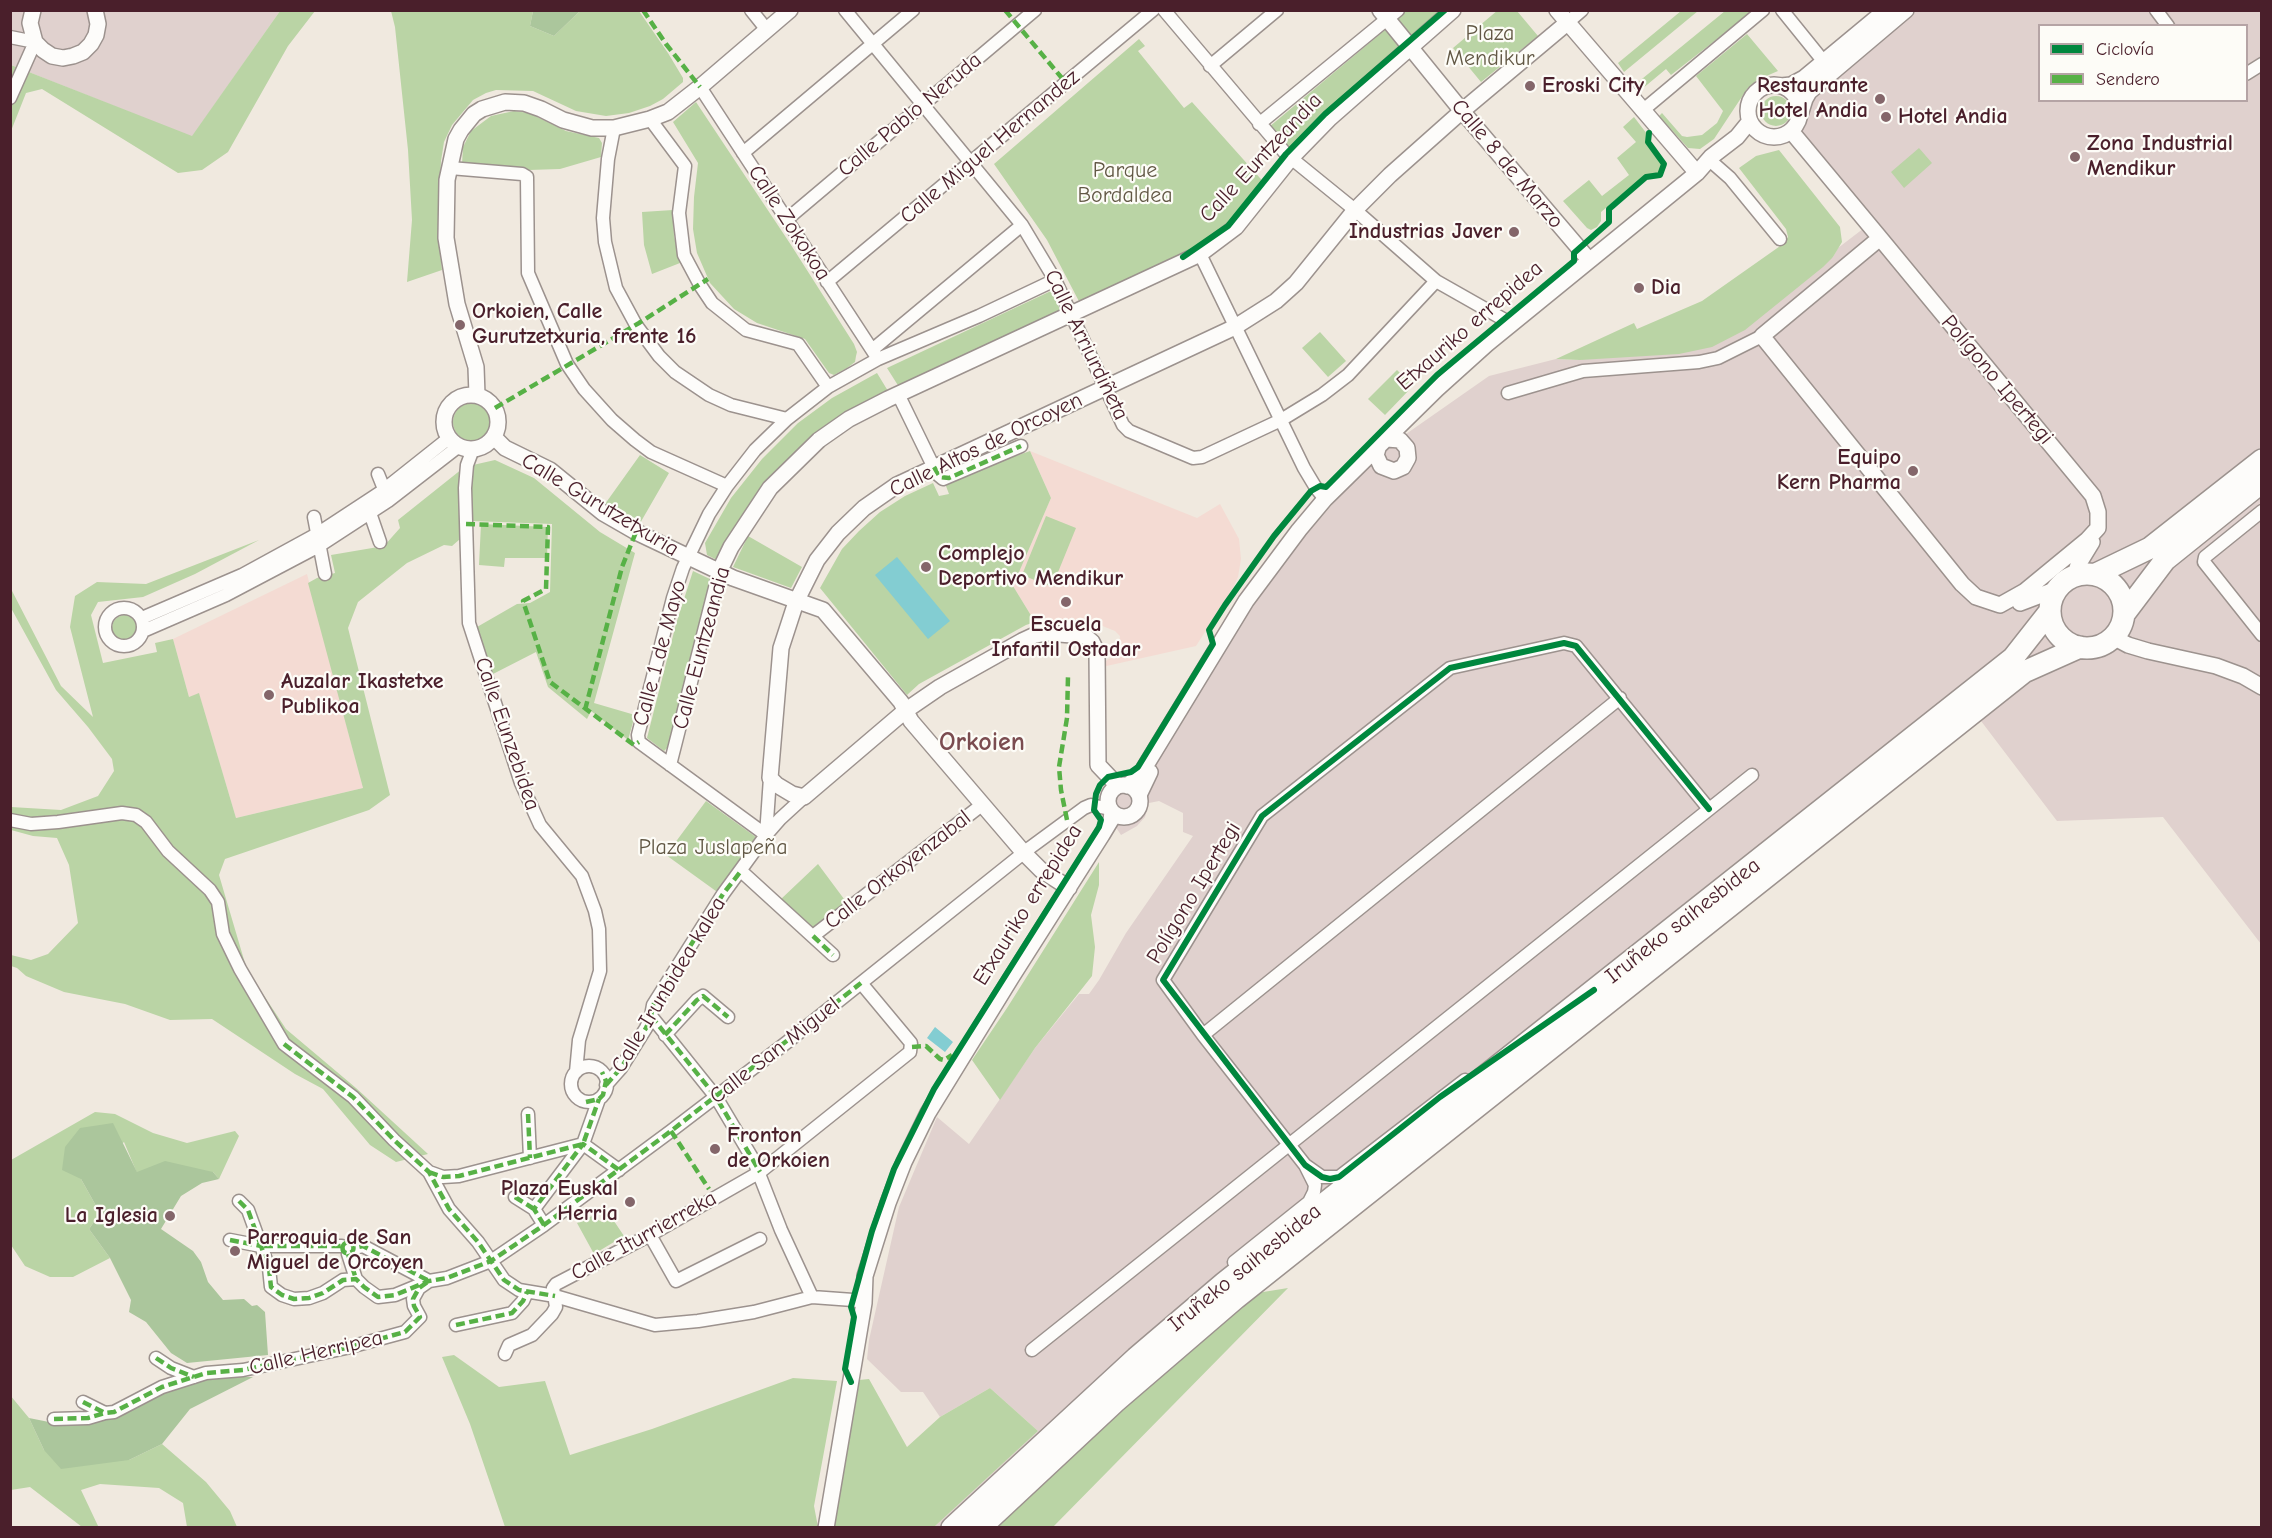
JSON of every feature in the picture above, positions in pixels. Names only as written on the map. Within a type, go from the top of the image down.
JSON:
[{"type":"highway","points":[[2096,574],[2108,579],[2118,588],[2125,613],[2123,622],[2113,638],[2092,648],[2080,647],[2068,643],[2058,634],[2052,623],[2051,599],[2065,580],[2075,575],[2096,574],[2150,548],[2262,460]]},
{"type":"highway","points":[[2125,613],[2165,560],[2262,482]]},
{"type":"highway","name":"Iruñeko saihesbidea","points":[[952,1527],[1136,1358],[1224,1283],[2013,658],[2050,611]]},
{"type":"highway","name":"Iruñeko saihesbidea","points":[[980,1527],[1115,1402],[1245,1290],[2024,672],[2080,647]]},
{"type":"street","points":[[33,10],[30,23],[35,42],[52,56],[63,58],[83,52],[91,44],[96,35],[96,11]]},
{"type":"street","points":[[751,10],[768,30]]},
{"type":"street","points":[[477,395],[476,367],[457,304],[446,238],[450,168],[456,139],[461,130],[482,109],[504,102],[524,103],[585,127],[614,128],[650,119],[668,112],[790,10]]},
{"type":"street","name":"Calle Arriurdiñeta","points":[[845,10],[1022,225],[1055,280],[1123,424],[1129,431],[1193,458],[1202,457],[1281,420],[1347,375],[1436,281]]},
{"type":"street","points":[[743,153],[913,10]]},
{"type":"street","name":"Calle Pablo Neruda","points":[[786,220],[1035,10]]},
{"type":"street","name":"Calle Miguel Hernandez","points":[[827,282],[1153,10]]},
{"type":"street","points":[[1164,10],[1259,124],[1291,158],[1436,281],[1503,319],[1508,327]]},
{"type":"street","points":[[1210,66],[1277,10]]},
{"type":"street","name":"Calle Euntzeandia","points":[[670,765],[719,572],[749,518],[770,488],[795,461],[819,440],[849,419],[1200,254],[1236,227],[1291,158],[1330,118],[1453,10]]},
{"type":"street","points":[[1557,10],[1697,173]]},
{"type":"street","name":"Calle Altos de Orcoyen","points":[[766,835],[781,648],[796,602],[817,560],[838,533],[864,508],[897,484],[1235,327],[1276,301],[1296,283],[1355,210],[1390,175],[1582,10]]},
{"type":"street","points":[[1642,111],[1763,10]]},
{"type":"street","points":[[1782,10],[1824,62]]},
{"type":"street","points":[[1886,10],[1804,78],[1791,85],[1767,86],[1755,93],[1748,106],[1750,121],[1760,133],[1767,137],[1784,136],[1795,126],[1809,92],[1906,10]]},
{"type":"street","points":[[2156,10],[2166,24]]},
{"type":"street","points":[[1259,124],[1389,13]]},
{"type":"street","name":"Calle 8 de Marzo","points":[[1389,13],[1410,47],[1589,260]]},
{"type":"street","points":[[10,37],[35,42]]},
{"type":"street","points":[[10,98],[35,42]]},
{"type":"street","points":[[2248,73],[2262,64]]},
{"type":"street","points":[[1781,86],[1794,94],[1798,100],[1800,107],[1795,126]]},
{"type":"street","name":"Calle Zokokoa","points":[[700,87],[875,355]]},
{"type":"street","points":[[650,119],[685,166],[679,213],[684,255],[700,285],[712,303],[746,330],[798,344],[828,387]]},
{"type":"street","name":"Etxauriko errepidea","points":[[1128,789],[1140,775],[1246,601],[1325,499],[1437,389],[1508,327],[1697,173],[1711,157],[1737,137],[1750,121]]},
{"type":"street","name":"Polígono Ipertegi","points":[[1795,126],[1880,238],[2093,496],[2098,512],[2098,528]]},
{"type":"street","points":[[614,128],[608,159],[603,219],[605,242],[616,288],[636,325],[667,364],[709,395],[731,405],[787,418]]},
{"type":"street","name":"Etxauriko errepidea","points":[[1697,173],[1714,164],[1744,142],[1767,137]]},
{"type":"street","points":[[1714,164],[1730,178],[1780,239]]},
{"type":"street","points":[[450,168],[522,174],[527,177],[528,273],[567,364],[584,389],[612,420],[635,440],[651,452],[728,486]]},
{"type":"street","points":[[875,355],[1022,225]]},
{"type":"street","points":[[1508,393],[1583,371],[1698,362],[1718,358],[1762,336],[1880,238]]},
{"type":"street","points":[[1200,254],[1310,478],[1325,499]]},
{"type":"street","name":"Calle 1 de Mayo","points":[[766,835],[639,742],[638,735],[673,598],[688,558],[710,514],[755,450],[787,418],[875,355],[979,316],[1055,280]]},
{"type":"street","points":[[1762,336],[1962,584],[1976,597],[2000,605],[2017,604],[2057,589]]},
{"type":"street","points":[[898,394],[940,477],[949,478],[1022,446]]},
{"type":"street","points":[[143,631],[142,618],[132,609],[118,608],[108,616],[105,629],[111,641],[123,647],[134,644],[143,631],[226,595],[318,540],[384,489],[461,445],[488,443],[494,437],[499,423],[495,408],[490,402],[477,395],[461,396],[448,407],[444,423],[461,445]]},
{"type":"street","name":"Etxauriko errepidea","points":[[1404,444],[1411,416]]},
{"type":"street","name":"Calle Gurutzetxuria","points":[[494,437],[505,448],[550,470],[603,513],[688,558],[796,602],[823,610],[901,702],[911,721],[1024,853],[1041,870],[1069,888]]},
{"type":"street","points":[[1128,789],[1140,805],[1138,810],[1116,813],[1109,796],[1128,789],[1149,774],[1263,591],[1294,550],[1361,471],[1371,464],[1378,464],[1388,471],[1394,471],[1407,463],[1409,453],[1404,444],[1396,439],[1383,442],[1376,455],[1378,464]]},
{"type":"street","points":[[142,618],[318,540],[370,513],[414,483],[461,445]]},
{"type":"street","name":"Calle Eunzebidea","points":[[461,445],[467,465],[465,488],[469,623],[521,783],[540,825],[582,876],[599,929],[600,971],[579,1040],[576,1072]]},
{"type":"street","points":[[378,474],[384,489]]},
{"type":"street","points":[[2221,514],[2262,493]]},
{"type":"street","points":[[2262,511],[2205,557],[2204,562],[2262,635]]},
{"type":"street","points":[[370,513],[380,542]]},
{"type":"street","points":[[314,517],[325,574]]},
{"type":"street","points":[[2000,605],[2025,591],[2087,540],[2098,528]]},
{"type":"street","points":[[2075,575],[2098,528]]},
{"type":"street","name":"Calle Irunbidea kalea","points":[[606,1085],[621,1068],[646,1028],[651,1016],[652,1005],[723,894],[766,835],[804,797],[905,711],[940,687],[1035,635],[1046,633],[1085,636],[1092,642],[1096,652],[1098,765],[1128,789]]},
{"type":"street","points":[[2113,638],[2148,651],[2216,666],[2243,676],[2262,687]]},
{"type":"street","name":"Polígono Ipertegi","points":[[1071,1417],[1119,1362],[1228,1267],[1309,1202],[1314,1191],[1314,1185],[1305,1165],[1163,980],[1262,816],[1450,668],[1564,643],[1576,646],[1709,809]]},
{"type":"street","points":[[1203,1035],[1620,698]]},
{"type":"street","points":[[1032,1350],[1752,775]]},
{"type":"street","points":[[770,778],[792,794],[804,797]]},
{"type":"street","name":"Calle Orkoyenzabal","points":[[813,936],[983,804]]},
{"type":"street","name":"Calle San Miguel","points":[[356,1280],[378,1297],[395,1295],[429,1281],[447,1278],[491,1261],[620,1170],[716,1097],[1084,808],[1091,805],[1116,813]]},
{"type":"street","points":[[10,820],[31,824],[122,813],[136,815],[146,822],[168,851],[210,890],[218,902],[223,934],[227,943],[285,1044],[353,1097],[394,1140],[429,1172],[449,1209],[478,1242],[504,1280],[519,1290],[555,1296],[655,1325],[698,1321],[812,1297],[864,1303]]},
{"type":"street","name":"Etxauriko errepidea","points":[[826,1527],[864,1303],[865,1276],[888,1203],[928,1113],[1116,813]]},
{"type":"street","name":"Etxauriko errepidea","points":[[864,1303],[901,1190],[935,1114],[1111,832],[1116,813]]},
{"type":"street","points":[[741,871],[833,955]]},
{"type":"street","name":"Calle Iturrierreka","points":[[505,1354],[509,1345],[532,1335],[552,1314],[556,1307],[553,1288],[556,1284],[650,1235],[760,1172],[910,1052],[911,1043],[861,983]]},
{"type":"street","name":"Polígono Ipertegi","points":[[1305,1165],[1322,1177],[1340,1177],[1440,1097],[1594,990]]},
{"type":"street","points":[[665,1035],[696,1000],[703,996],[728,1017]]},
{"type":"street","points":[[651,1016],[716,1097],[760,1172],[781,1230],[812,1297]]},
{"type":"street","points":[[534,1209],[583,1144],[599,1099],[603,1095],[606,1085],[604,1075],[597,1068],[587,1066],[576,1072],[571,1085],[575,1096],[586,1102],[599,1099]]},
{"type":"street","points":[[528,1114],[530,1158]]},
{"type":"street","points":[[429,1172],[444,1177],[459,1176],[583,1144],[620,1170]]},
{"type":"street","points":[[515,1197],[534,1209],[544,1225]]},
{"type":"street","points":[[238,1201],[248,1210],[269,1268],[271,1287],[282,1295],[294,1299],[309,1298],[323,1293],[343,1280],[356,1280],[348,1250]]},
{"type":"street","points":[[650,1235],[676,1281],[760,1239]]},
{"type":"street","points":[[230,1240],[261,1246],[348,1250],[363,1246],[429,1281]]},
{"type":"street","name":"Calle Herripea","points":[[54,1419],[88,1418],[114,1412],[162,1387],[206,1373],[243,1370],[346,1348],[405,1332],[420,1317],[413,1299],[419,1288],[429,1281]]},
{"type":"street","points":[[456,1324],[512,1313],[523,1301],[526,1292]]},
{"type":"street","points":[[156,1358],[171,1368],[194,1377]]},
{"type":"street","points":[[83,1402],[105,1413]]},
{"type":"shaded area","points":[[10,11],[280,11],[192,137],[11,65]]},
{"type":"shaded area","points":[[1895,11],[2261,11],[2261,944],[2163,817],[2057,821],[1981,721],[1846,824],[1257,1293],[1067,1457],[992,1527],[934,1527],[1038,1431],[990,1388],[940,1417],[923,1392],[901,1392],[867,1359],[869,1340],[899,1207],[937,1117],[969,1144],[1035,1048],[1079,994],[1089,994],[1126,933],[1193,836],[1183,832],[1183,813],[1159,801],[1149,803],[1145,817],[1137,826],[1121,835],[1111,820],[1112,799],[1127,785],[1242,607],[1376,455],[1489,376],[1556,359],[1580,360],[1833,257],[1838,248],[1868,225],[1777,112]]},
{"type":"shaded area","points":[[1030,451],[1197,518],[1220,504],[1239,539],[1241,559],[1238,577],[1196,646],[1102,667],[1107,660],[1116,656],[1119,650],[1120,636],[1115,631],[1090,621],[1035,622],[1013,586],[1051,498]]},
{"type":"shaded area","name":"Auzalar Ikastetxe Publikoa","points":[[307,574],[363,788],[236,818],[199,694],[189,697],[173,639]]},
{"type":"green space","points":[[533,10],[580,11],[554,36],[530,26]]},
{"type":"green space","name":"Plaza Mendikur","points":[[1498,10],[1517,11],[1538,36],[1481,82],[1453,48]]},
{"type":"green space","points":[[280,11],[315,11],[288,46],[228,152],[202,170],[178,173],[42,89],[26,93],[11,131],[11,65],[192,136]]},
{"type":"green space","points":[[391,11],[533,11],[530,26],[554,36],[580,11],[639,11],[668,53],[683,78],[683,82],[663,99],[650,106],[629,113],[606,116],[576,111],[533,91],[496,90],[473,100],[452,125],[444,142],[438,234],[442,270],[407,282],[412,220],[408,150],[395,27]]},
{"type":"green space","points":[[1405,11],[1448,11],[1417,36],[1411,36],[1396,22],[1398,16]]},
{"type":"green space","points":[[1681,11],[1698,11],[1624,72],[1618,63]]},
{"type":"green space","points":[[1725,11],[1753,11],[1671,75],[1666,69],[1642,89],[1637,83]]},
{"type":"green space","points":[[1386,29],[1391,31],[1403,48],[1295,148],[1289,148],[1269,127]]},
{"type":"green space","points":[[1747,34],[1778,71],[1757,80],[1747,89],[1714,139],[1700,149],[1688,148],[1659,116],[1662,113],[1682,136],[1687,137],[1702,135],[1717,123],[1723,111],[1696,76]]},
{"type":"green space","name":"Parque Bordaldea","points":[[1139,39],[1145,46],[1138,51],[1184,108],[1192,102],[1268,187],[1236,227],[1083,309],[1047,240],[994,164]]},
{"type":"green space","points":[[1776,96],[1786,101],[1791,111],[1786,121],[1776,126],[1766,121],[1761,111],[1766,101]]},
{"type":"green space","points":[[696,102],[854,344],[857,352],[855,362],[834,375],[829,373],[805,339],[757,323],[734,309],[710,283],[697,253],[693,229],[698,163],[673,122]]},
{"type":"green space","points":[[514,111],[529,113],[566,131],[599,138],[602,143],[601,157],[560,169],[529,170],[462,164],[463,147],[471,131],[491,116]]},
{"type":"green space","points":[[1634,117],[1647,134],[1647,144],[1664,165],[1659,174],[1653,176],[1647,174],[1601,212],[1601,221],[1591,230],[1563,201],[1589,180],[1602,196],[1629,175],[1617,158],[1636,142],[1623,127]]},
{"type":"green space","points":[[1919,148],[1932,163],[1904,188],[1891,172]]},
{"type":"green space","points":[[1779,150],[1840,227],[1842,242],[1833,257],[1823,267],[1745,330],[1712,347],[1679,354],[1580,360],[1556,359],[1634,323],[1637,329],[1702,301],[1783,244],[1788,237],[1786,229],[1739,168],[1756,156]]},
{"type":"green space","points":[[673,210],[674,236],[680,263],[652,274],[644,245],[642,212]]},
{"type":"green space","points":[[1051,291],[1061,311],[899,387],[887,368]]},
{"type":"green space","points":[[1320,332],[1346,361],[1328,377],[1302,348]]},
{"type":"green space","points":[[1397,370],[1413,386],[1385,415],[1368,399]]},
{"type":"green space","points":[[877,373],[888,391],[810,441],[719,561],[707,555],[705,543],[731,498],[762,459],[798,423],[832,398]]},
{"type":"green space","points":[[472,403],[485,409],[491,422],[485,435],[472,441],[459,435],[453,422],[459,409]]},
{"type":"green space","name":"Complejo Deportivo Mendikur","points":[[1030,451],[1051,498],[1013,586],[1035,622],[919,684],[907,695],[820,588],[842,549],[880,512],[905,496],[933,483],[939,496],[949,494],[946,486],[948,483],[1014,452],[1016,456]]},
{"type":"green space","points":[[640,455],[669,473],[639,525],[605,504]]},
{"type":"green space","points":[[495,460],[534,478],[600,532],[635,553],[594,703],[635,715],[628,740],[591,711],[587,719],[548,687],[536,652],[493,674],[477,627],[517,604],[530,603],[550,592],[552,524],[472,521],[469,491],[473,465]]},
{"type":"green space","points":[[467,465],[467,533],[452,546],[444,545],[407,563],[358,602],[348,628],[390,795],[369,810],[225,859],[219,875],[247,970],[286,1029],[356,1088],[428,1154],[396,1162],[370,1145],[323,1089],[295,1074],[212,1019],[170,1020],[125,1004],[64,992],[26,976],[11,966],[11,955],[31,960],[48,954],[78,923],[69,865],[57,838],[33,836],[11,830],[11,807],[61,810],[98,796],[114,771],[112,759],[56,690],[11,608],[10,587],[61,686],[93,717],[70,627],[75,596],[97,582],[146,584],[259,540],[195,574],[143,597],[98,602],[91,615],[103,663],[157,652],[155,643],[173,639],[189,697],[199,693],[236,818],[363,788],[308,583],[335,573],[331,555],[384,546],[400,528],[398,520]]},
{"type":"green space","points":[[1046,516],[1076,528],[1052,587],[1022,575]]},
{"type":"green space","points":[[481,524],[548,527],[547,558],[505,558],[504,567],[479,565]]},
{"type":"green space","points":[[748,536],[802,567],[791,588],[733,567]]},
{"type":"green space","points":[[693,571],[710,579],[670,745],[664,751],[647,738],[676,624]]},
{"type":"green space","points":[[125,615],[134,619],[138,628],[134,637],[125,641],[116,637],[112,628],[116,619]]},
{"type":"green space","name":"Plaza Juslapeña","points":[[706,801],[760,840],[720,894],[666,855]]},
{"type":"green space","points":[[1099,862],[1099,885],[1091,915],[1095,947],[1092,976],[1035,1048],[1000,1100],[972,1060]]},
{"type":"green space","points":[[818,864],[847,903],[815,928],[810,927],[780,900]]},
{"type":"green space","points":[[95,1112],[115,1114],[153,1133],[187,1143],[235,1131],[239,1136],[219,1179],[213,1172],[137,1173],[124,1142],[81,1179],[100,1213],[89,1229],[110,1258],[73,1277],[50,1277],[25,1266],[11,1245],[11,1160]]},
{"type":"green space","points":[[113,1123],[137,1172],[165,1161],[213,1172],[219,1179],[202,1183],[181,1196],[161,1229],[193,1251],[201,1262],[208,1282],[223,1300],[244,1299],[265,1312],[268,1355],[187,1363],[171,1353],[146,1322],[129,1312],[131,1300],[110,1258],[89,1229],[100,1213],[81,1179],[62,1170],[65,1147],[80,1128]]},
{"type":"green space","points":[[592,1216],[602,1222],[612,1218],[624,1236],[594,1254],[577,1223]]},
{"type":"green space","points":[[1288,1288],[1053,1527],[992,1528],[1067,1457],[1257,1293]]},
{"type":"green space","points":[[454,1355],[499,1387],[545,1381],[570,1455],[652,1429],[793,1378],[837,1381],[814,1506],[818,1527],[505,1527],[470,1424],[442,1357]]},
{"type":"green space","points":[[217,1377],[253,1377],[190,1409],[162,1444],[129,1460],[61,1469],[44,1450],[29,1418],[59,1424]]},
{"type":"green space","points":[[869,1379],[907,1447],[940,1417],[990,1388],[1038,1431],[934,1527],[833,1528],[859,1380]]},
{"type":"green space","points":[[10,1395],[29,1418],[44,1450],[129,1460],[162,1444],[206,1482],[230,1511],[237,1527],[187,1527],[183,1503],[159,1488],[100,1484],[81,1490],[99,1528],[82,1527],[30,1487],[11,1490]]},
{"type":"water","points":[[897,557],[950,621],[928,639],[875,575]]},
{"type":"water","points":[[935,1027],[953,1042],[945,1052],[927,1038]]},
{"type":"marked path","points":[[643,10],[700,87]]},
{"type":"marked path","points":[[1005,10],[1066,83]]},
{"type":"marked path","points":[[495,408],[639,323],[708,279]]},
{"type":"marked path","points":[[934,467],[940,477],[949,478],[1021,446]]},
{"type":"marked path","points":[[466,524],[548,527],[546,589],[523,601],[550,682],[634,745],[639,742]]},
{"type":"marked path","points":[[585,710],[622,567],[636,532]]},
{"type":"marked path","points":[[1067,820],[1059,767],[1067,718],[1068,676]]},
{"type":"marked path","points":[[606,1085],[621,1068],[646,1028],[653,1005],[723,894],[741,871]]},
{"type":"marked path","points":[[813,936],[833,955]]},
{"type":"marked path","points":[[230,1240],[261,1246],[269,1268],[271,1287],[282,1295],[294,1299],[309,1298],[323,1293],[343,1280],[356,1279],[378,1297],[395,1295],[429,1281],[447,1278],[491,1261],[544,1225],[671,1131],[861,983]]},
{"type":"marked path","points":[[665,1035],[703,996],[728,1017]]},
{"type":"marked path","points":[[651,1016],[716,1097],[760,1172]]},
{"type":"marked path","points":[[284,1044],[353,1097],[394,1140],[429,1172],[449,1209],[478,1242],[504,1280],[519,1290],[555,1296]]},
{"type":"marked path","points":[[912,1047],[926,1046],[944,1060],[952,1055]]},
{"type":"marked path","points":[[586,1102],[599,1099],[603,1095],[606,1081],[602,1072]]},
{"type":"marked path","points":[[429,1172],[443,1177],[459,1176],[583,1144],[599,1099]]},
{"type":"marked path","points":[[528,1114],[530,1158]]},
{"type":"marked path","points":[[671,1131],[709,1189]]},
{"type":"marked path","points":[[544,1225],[534,1209],[583,1144],[619,1170]]},
{"type":"marked path","points":[[515,1197],[534,1209]]},
{"type":"marked path","points":[[239,1201],[248,1210],[261,1246],[342,1246]]},
{"type":"marked path","points":[[348,1242],[354,1248],[348,1254],[342,1248],[348,1242]]},
{"type":"marked path","points":[[83,1402],[105,1413],[114,1412],[162,1387],[206,1373],[243,1370],[346,1348],[405,1332],[420,1317],[413,1299],[419,1288],[429,1281],[363,1246],[353,1248]]},
{"type":"marked path","points":[[348,1254],[356,1279]]},
{"type":"marked path","points":[[456,1325],[512,1313],[523,1301],[527,1292]]},
{"type":"marked path","points":[[156,1358],[171,1368],[194,1377]]},
{"type":"marked path","points":[[54,1419],[88,1418],[105,1413]]},
{"type":"cycle path","points":[[1183,257],[1228,226],[1286,154],[1325,114],[1445,10]]},
{"type":"cycle path","points":[[851,1382],[845,1369],[854,1317],[851,1307],[872,1231],[894,1169],[934,1089],[1099,827],[1101,820],[1094,810],[1100,785],[1108,777],[1131,772],[1138,767],[1213,644],[1209,630],[1274,536],[1311,491],[1320,486],[1326,487],[1437,375],[1574,261],[1574,253],[1609,222],[1609,209],[1646,177],[1660,175],[1664,164],[1648,142],[1649,133]]},
{"type":"cycle path","points":[[1594,990],[1440,1097],[1339,1177],[1330,1179],[1322,1177],[1305,1165],[1163,980],[1262,816],[1450,668],[1564,643],[1576,646],[1709,809]]},
{"type":"place","name":"Eroski City","points":[[1530,86]]},
{"type":"place","name":"Restaurante Hotel Andia","points":[[1880,99]]},
{"type":"place","name":"Hotel Andia","points":[[1886,117]]},
{"type":"place","name":"Zona Industrial Mendikur","points":[[2075,157]]},
{"type":"place","name":"Industrias Javer","points":[[1514,232]]},
{"type":"place","name":"Dia","points":[[1639,288]]},
{"type":"place","name":"Orkoien, Calle Gurutzetxuria, frente 16","points":[[460,325]]},
{"type":"place","name":"Equipo Kern Pharma","points":[[1913,471]]},
{"type":"place","name":"Complejo Deportivo Mendikur","points":[[926,567]]},
{"type":"place","name":"Escuela Infantil Ostadar","points":[[1066,602]]},
{"type":"place","name":"Auzalar Ikastetxe Publikoa","points":[[269,695]]},
{"type":"place","name":"Fronton de Orkoien","points":[[715,1149]]},
{"type":"place","name":"Plaza Euskal Herria","points":[[630,1202]]},
{"type":"place","name":"La Iglesia","points":[[170,1216]]},
{"type":"place","name":"Parroquia de San Miguel de Orcoyen","points":[[235,1251]]},
{"type":"district","name":"Orkoien","points":[[982,743]]}]
